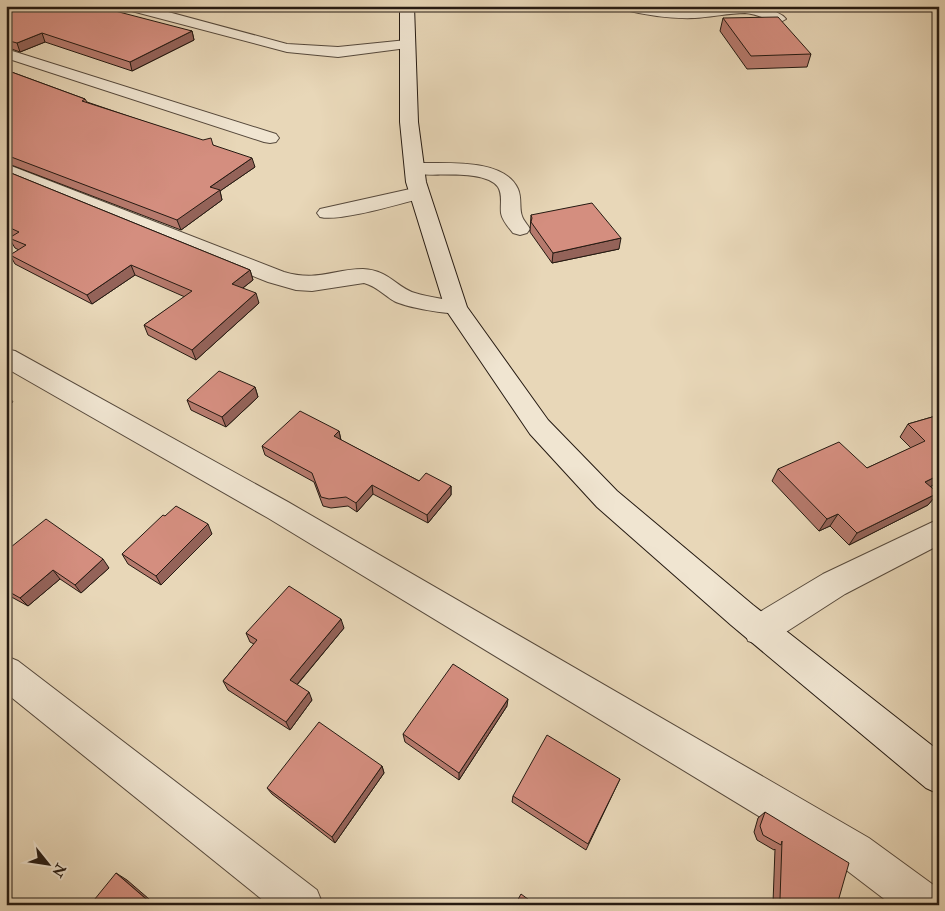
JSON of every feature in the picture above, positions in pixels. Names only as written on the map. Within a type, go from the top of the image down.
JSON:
[{"type":"street","points":[[129,6],[287,48],[338,52],[407,44]]},
{"type":"street","points":[[407,6],[408,122],[416,181],[456,308],[480,340],[538,427],[607,499],[760,630],[939,775]]},
{"type":"street","points":[[626,6],[659,13],[693,14],[747,8],[755,9],[779,19]]},
{"type":"street","points":[[6,53],[270,138]]},
{"type":"street","points":[[6,170],[276,277],[296,283],[312,284],[364,276],[380,280],[402,296],[411,300],[456,308]]},
{"type":"street","points":[[327,213],[362,207],[416,181],[473,170],[498,175],[508,185],[512,206],[511,215],[520,229]]},
{"type":"street","points":[[6,357],[278,510],[855,852],[926,905]]},
{"type":"street","points":[[760,630],[834,584],[939,531]]},
{"type":"street","points":[[6,672],[302,905]]},
{"type":"building","points":[[6,6],[96,6],[192,31],[130,62],[42,33],[17,43],[6,40]]},
{"type":"building","points":[[778,17],[811,54],[751,56],[723,18]]},
{"type":"building","points":[[6,70],[85,99],[82,101],[203,140],[211,138],[213,145],[252,158],[210,187],[220,190],[177,220],[6,155]]},
{"type":"building","points":[[6,171],[250,270],[232,284],[256,293],[192,350],[144,325],[192,291],[131,265],[87,295],[10,255],[26,245],[9,238],[19,232],[6,226]]},
{"type":"building","points":[[592,203],[621,238],[553,253],[531,222],[531,215]]},
{"type":"building","points":[[219,371],[255,387],[222,417],[187,400]]},
{"type":"building","points":[[300,411],[339,431],[334,436],[419,481],[426,473],[451,486],[427,515],[372,485],[356,503],[346,497],[329,499],[321,497],[312,473],[262,446]]},
{"type":"building","points":[[939,415],[939,475],[925,482],[938,493],[857,533],[838,514],[827,519],[778,469],[839,442],[867,468],[925,441],[908,424]]},
{"type":"building","points":[[176,506],[208,524],[156,576],[122,554],[163,515],[165,516]]},
{"type":"building","points":[[46,519],[103,559],[75,585],[53,570],[20,598],[6,590],[6,551]]},
{"type":"building","points":[[289,586],[341,619],[290,680],[309,692],[286,722],[223,681],[257,640],[246,633]]},
{"type":"building","points":[[453,664],[508,699],[459,773],[403,734]]},
{"type":"building","points":[[319,722],[382,766],[332,837],[267,788]]},
{"type":"building","points":[[547,735],[620,779],[588,844],[513,796]]},
{"type":"building","points":[[765,812],[849,863],[837,905],[790,905],[780,899],[782,841],[781,845],[763,835],[760,826]]},
{"type":"building","points":[[116,873],[153,905],[90,905]]},
{"type":"building","points":[[521,894],[536,905],[515,905]]}]
